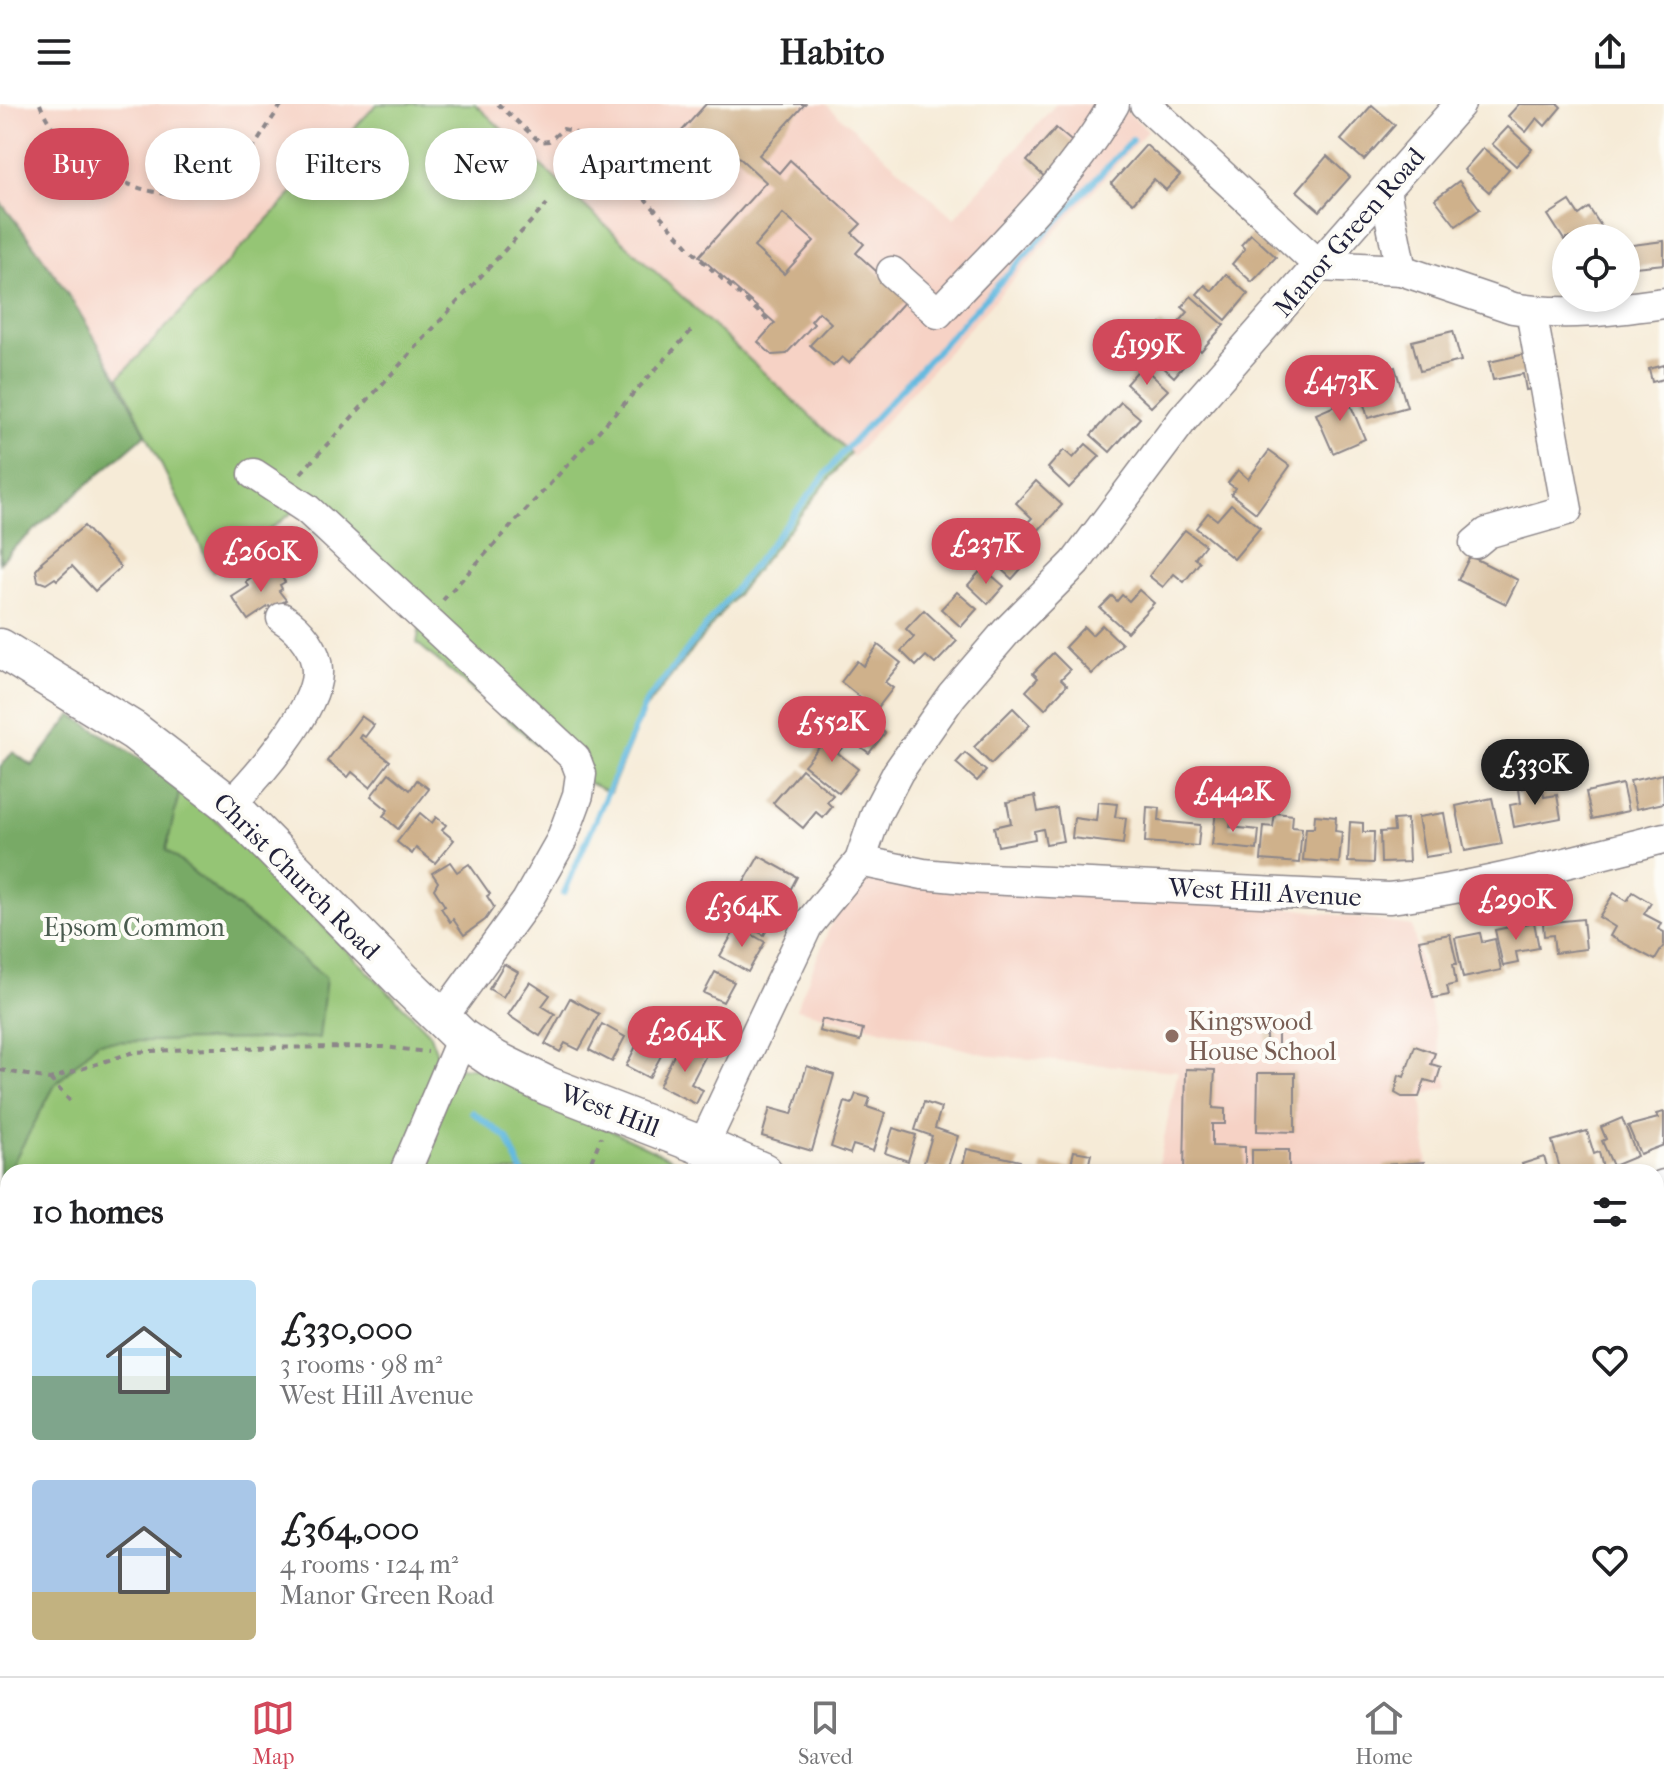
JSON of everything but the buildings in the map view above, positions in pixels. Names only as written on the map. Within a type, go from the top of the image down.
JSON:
[{"type":"main road","name":"Christ Church Road","points":[[0,648],[134,731],[230,805],[453,1037]]},
{"type":"main road","name":"West Hill","points":[[453,1037],[548,1086],[745,1164]]},
{"type":"street","points":[[892,272],[938,313],[1074,166],[1094,140],[1114,104]]},
{"type":"street","points":[[1145,104],[1320,266],[1401,270],[1513,308],[1531,311],[1592,313],[1664,303]]},
{"type":"street","name":"Manor Green Road","points":[[703,1146],[807,926],[860,861],[876,814],[898,772],[952,695],[1007,631],[1075,563],[1183,419],[1460,104]]},
{"type":"street","points":[[1385,190],[1401,270]]},
{"type":"street","points":[[1475,543],[1487,533],[1567,510],[1531,311]]},
{"type":"street","points":[[254,474],[307,509],[575,758],[581,774],[578,795],[561,841],[453,1037],[408,1164]]},
{"type":"street","points":[[230,805],[267,766],[315,688],[318,670],[311,648],[294,625],[282,618]]},
{"type":"street","name":"West Hill Avenue","points":[[860,861],[923,874],[966,878],[1389,898],[1545,869],[1664,838]]},
{"type":"path","points":[[40,104],[46,119],[60,138],[90,165],[148,190],[184,195],[202,191],[229,178],[282,104]]},
{"type":"path","points":[[498,104],[540,142],[546,143],[563,129],[573,131],[628,180],[697,256],[773,325]]},
{"type":"path","points":[[283,493],[547,204]]},
{"type":"path","points":[[425,619],[691,331]]},
{"type":"path","points":[[2,1070],[50,1079],[134,1052],[384,1047],[453,1037]]},
{"type":"path","points":[[50,1079],[70,1101]]},
{"type":"path","points":[[590,1164],[601,1136]]},
{"type":"shaded area","points":[[0,104],[377,104],[354,128],[276,128],[276,200],[286,200],[119,377],[69,294],[0,202]]},
{"type":"shaded area","points":[[475,104],[826,104],[954,218],[1056,104],[1118,104],[1148,130],[853,457],[578,200],[740,200],[740,128],[553,128],[553,177],[537,162],[537,128],[501,128]]},
{"type":"shaded area","name":"Kingswood House School","points":[[860,881],[1271,905],[1412,926],[1448,1087],[1422,1095],[1427,1164],[1159,1164],[1178,1071],[993,1056],[796,1009],[840,902]]},
{"type":"green space","points":[[377,104],[475,104],[501,128],[425,128],[425,200],[537,200],[537,162],[553,177],[553,200],[578,200],[850,453],[645,709],[610,793],[574,776],[417,643],[421,620],[300,507],[213,572],[119,377],[286,200],[409,200],[409,128],[354,128]]},
{"type":"green space","points":[[0,202],[80,314],[146,434],[0,563]]},
{"type":"green space","name":"Epsom Common","points":[[72,715],[181,785],[429,1032],[442,1067],[480,1068],[682,1164],[0,1164],[0,767],[13,752],[32,766]]},
{"type":"green space","name":"Epsom Common","points":[[72,715],[181,785],[166,850],[326,978],[319,1038],[98,1042],[55,1085],[12,1164],[0,1164],[0,767],[13,752],[32,766]]},
{"type":"waterway","points":[[564,893],[646,702],[844,451],[1132,140]]},
{"type":"waterway","points":[[472,1112],[507,1138],[518,1164]]},
{"type":"place","name":"Kingswood House School","points":[[1172,1036]]}]
